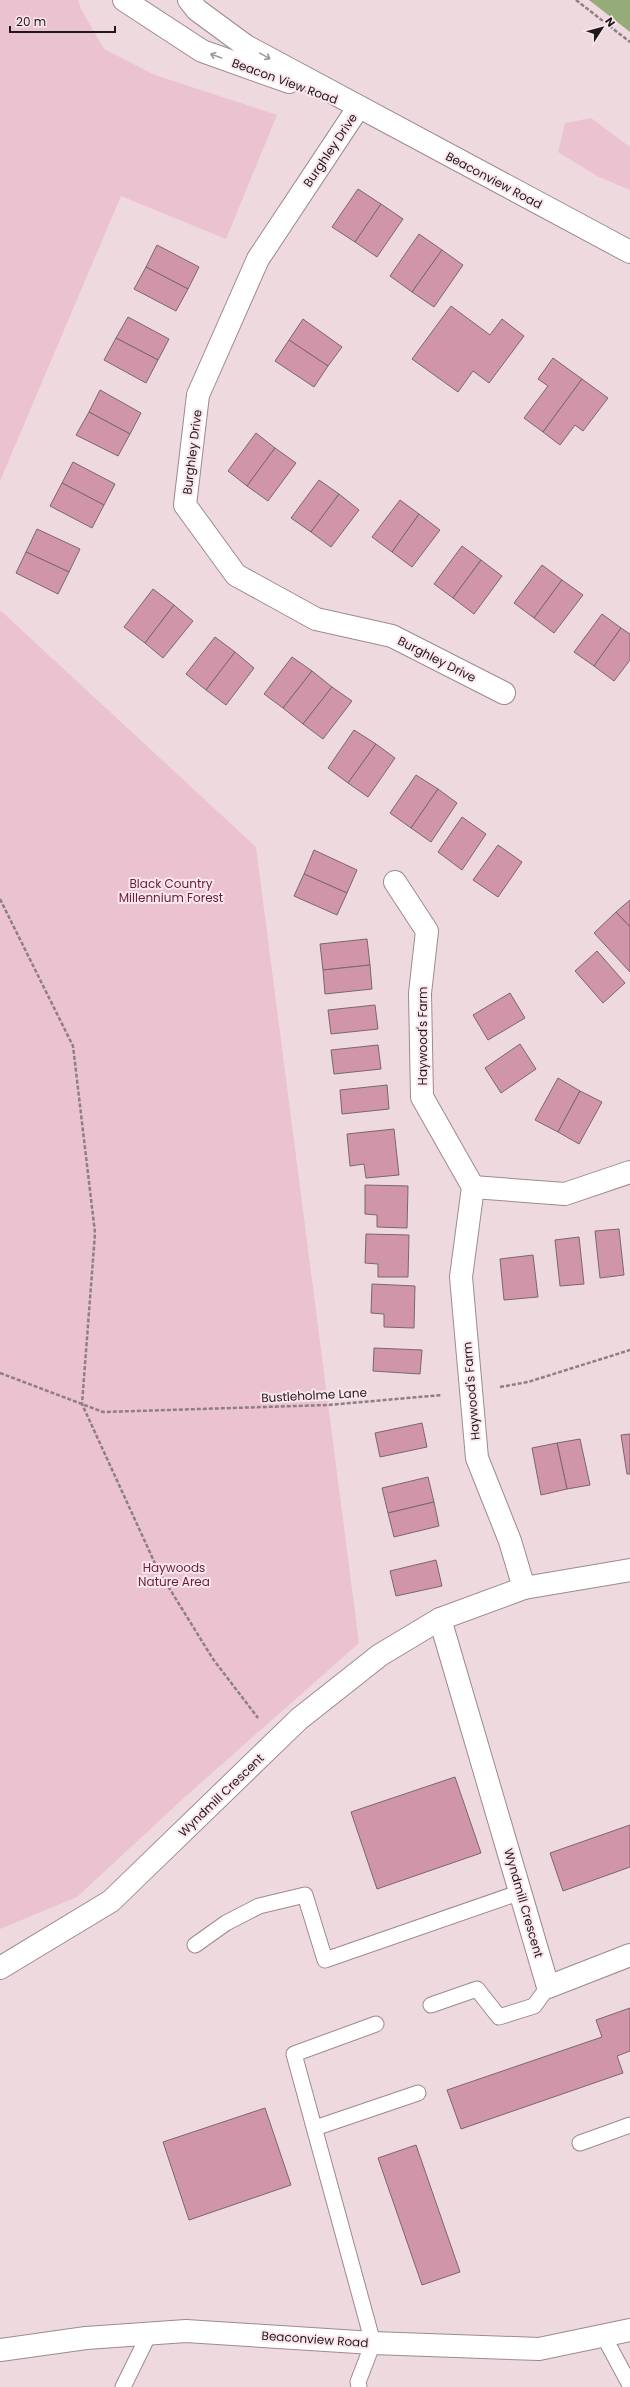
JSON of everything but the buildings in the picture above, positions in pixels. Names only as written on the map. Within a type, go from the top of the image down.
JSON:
[{"type":"street","name":"Beacon View Road","points":[[124,0],[202,51],[358,108]]},
{"type":"street","name":"Beacon View Road","points":[[189,0],[196,10],[246,46],[358,108]]},
{"type":"street","name":"Beaconview Road","points":[[358,108],[630,252]]},
{"type":"street","name":"Burghley Drive","points":[[358,108],[258,258],[198,395],[186,505],[236,575],[316,619],[392,636],[504,693]]},
{"type":"street","name":"Haywood's Farm","points":[[395,882],[427,931],[420,993],[422,1097],[473,1187],[461,1277],[477,1458],[510,1541],[524,1588]]},
{"type":"street","points":[[473,1187],[565,1194],[630,1172]]},
{"type":"street","name":"Wyndmill Crescent","points":[[0,1968],[111,1901],[299,1719],[380,1654],[440,1619],[524,1588],[630,1570]]},
{"type":"street","name":"Wyndmill Crescent","points":[[440,1619],[548,1987]]},
{"type":"street","points":[[548,1987],[630,1955]]},
{"type":"street","name":"Beaconview Road","points":[[0,2350],[86,2338],[186,2331],[373,2343],[539,2349],[630,2330]]},
{"type":"lane","points":[[195,1945],[226,1923],[260,1906],[306,1895],[325,1960],[521,1892]]},
{"type":"lane","points":[[431,2005],[477,1988],[499,2017],[534,2006],[548,1987]]},
{"type":"lane","points":[[359,2387],[358,2382],[373,2343],[294,2054],[376,2024]]},
{"type":"lane","points":[[315,2128],[418,2092]]},
{"type":"lane","points":[[580,2143],[630,2125]]},
{"type":"lane","points":[[123,2387],[149,2334]]},
{"type":"lane","points":[[603,2335],[630,2384]]},
{"type":"path","points":[[576,0],[630,42]]},
{"type":"path","points":[[0,899],[73,1046],[95,1233],[82,1404],[158,1570],[213,1659],[277,1740]]},
{"type":"path","name":"Bustleholme Lane","points":[[0,1373],[103,1412],[328,1405],[471,1393],[528,1382],[630,1350]]},
{"type":"green space","points":[[0,0],[78,0],[81,9],[104,49],[155,75],[277,115],[226,239],[121,196],[0,481]]},
{"type":"green space","points":[[591,118],[630,147],[630,190],[597,176],[558,152],[565,123]]},
{"type":"green space","name":"Haywoods Nature Area","points":[[0,610],[256,847],[359,1643],[185,1797],[77,1897],[0,1929]]},
{"type":"shaded area","points":[[589,0],[630,0],[630,32]]},
{"type":"park label","name":"Black Country Millennium Forest","points":[[171,890]]}]
